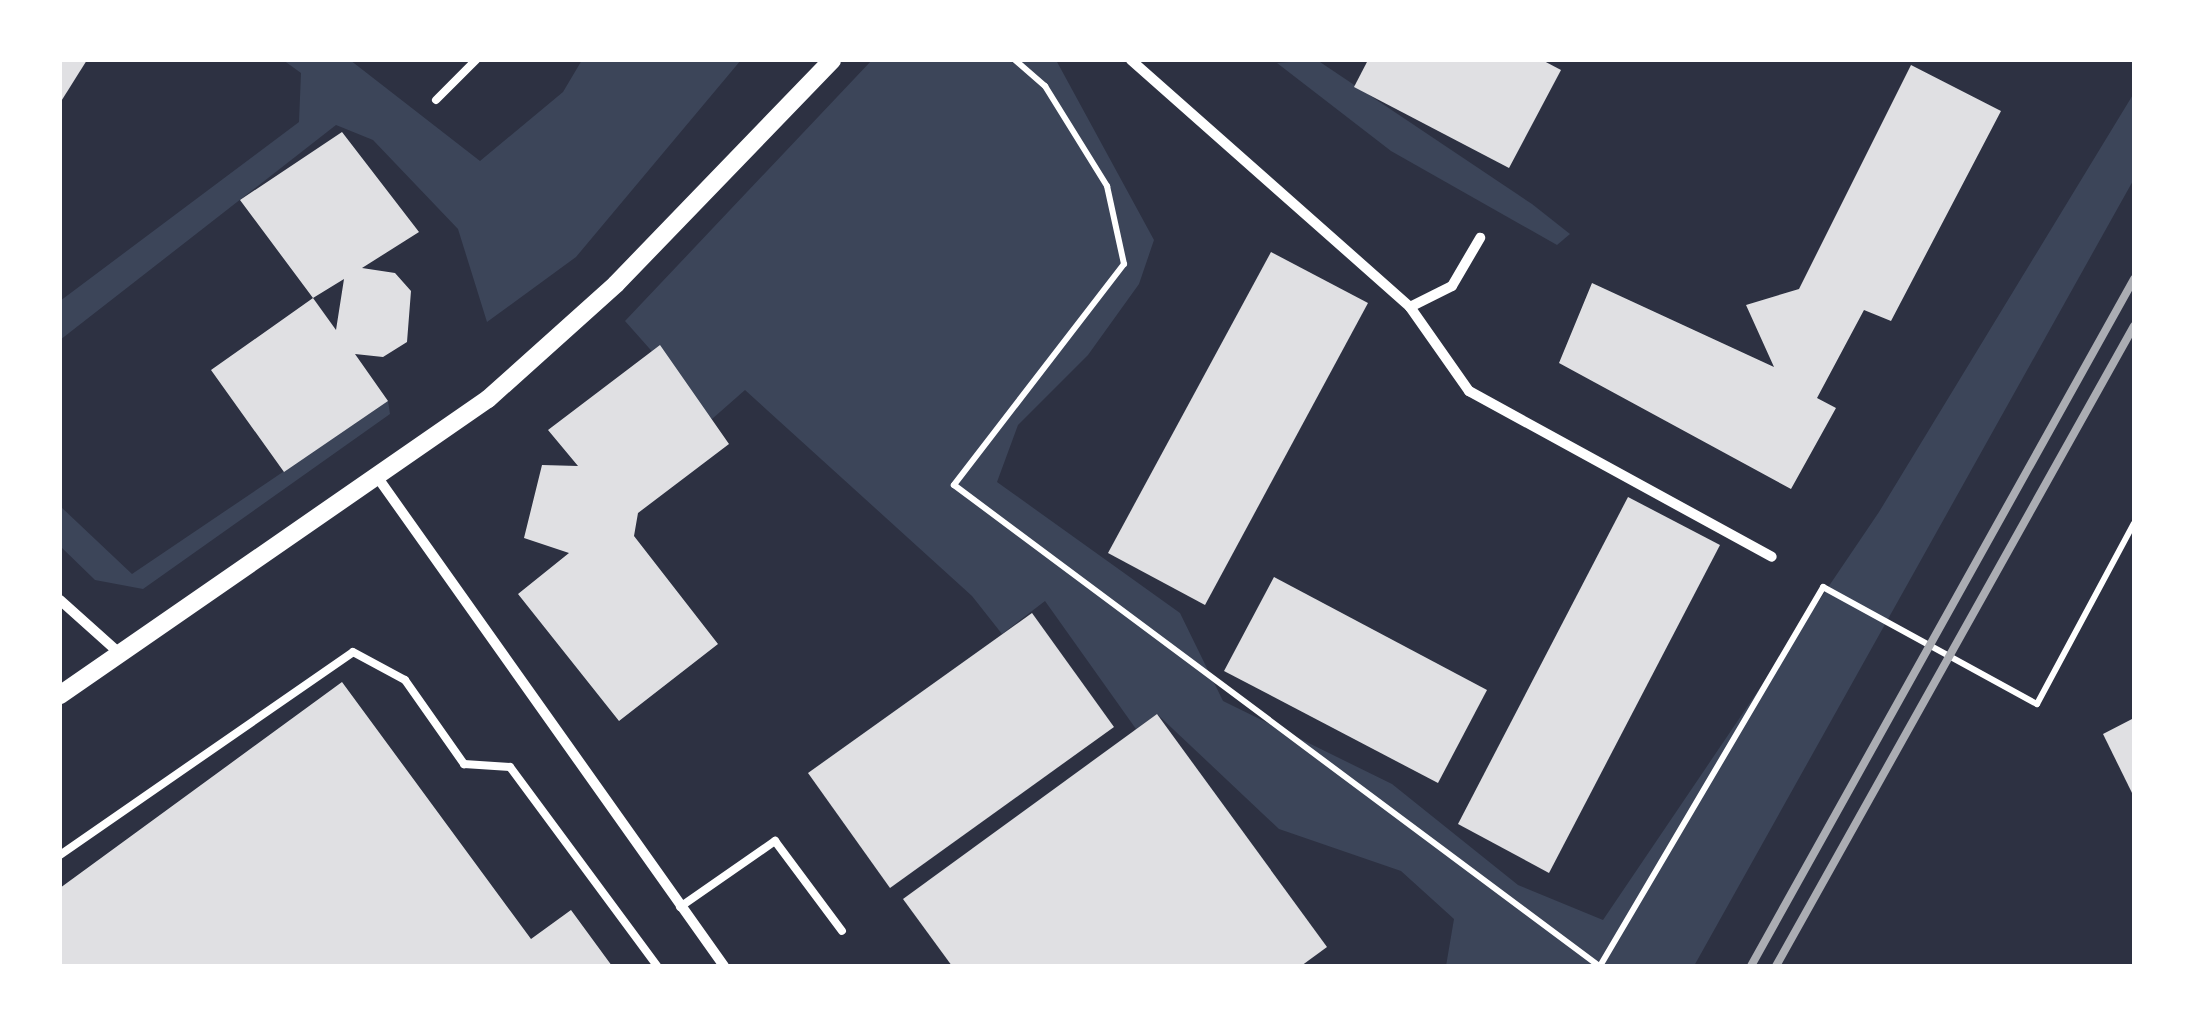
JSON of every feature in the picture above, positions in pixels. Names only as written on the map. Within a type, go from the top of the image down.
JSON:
[{"type":"street","points":[[60,695],[117,651],[378,478],[488,399],[616,284],[832,60]]},
{"type":"street","points":[[1132,60],[1410,307],[1469,391],[1772,557]]},
{"type":"street","points":[[1410,307],[1452,286],[1480,238]]},
{"type":"street","points":[[378,478],[724,966]]},
{"type":"street","points":[[60,600],[117,651]]},
{"type":"lane","points":[[436,100],[476,60]]},
{"type":"lane","points":[[60,856],[354,652],[405,680],[464,764],[510,767],[657,966]]},
{"type":"lane","points":[[680,907],[775,842],[842,931]]},
{"type":"path","points":[[1015,60],[1046,86],[1107,186],[1124,264],[954,485],[1599,966],[1823,587],[2037,704],[2134,522]]},
{"type":"shaded area","points":[[283,60],[350,60],[480,161],[563,92],[582,60],[741,60],[576,257],[487,322],[458,229],[373,140],[336,125],[60,340],[60,301],[299,122],[301,73]]},
{"type":"shaded area","points":[[872,60],[1056,60],[1154,240],[1139,284],[1088,355],[1018,425],[997,482],[1180,613],[1223,701],[1392,784],[1518,885],[1603,920],[1879,512],[2134,93],[2134,179],[1694,966],[1446,966],[1454,919],[1401,871],[1279,829],[1157,714],[1136,729],[1045,601],[1002,634],[972,596],[745,390],[712,419],[625,321]]},
{"type":"shaded area","points":[[1317,60],[1532,204],[1570,234],[1557,245],[1391,151],[1277,63]]},
{"type":"shaded area","points":[[388,401],[390,414],[143,589],[95,580],[60,546],[60,506],[132,574]]},
{"type":"building","points":[[60,60],[87,60],[60,103]]},
{"type":"building","points":[[1368,60],[1542,60],[1561,70],[1509,168],[1354,87]]},
{"type":"building","points":[[1911,65],[2001,111],[1891,321],[1864,310],[1817,398],[1836,408],[1791,489],[1559,363],[1592,283],[1774,367],[1746,305],[1799,289]]},
{"type":"building","points":[[342,132],[419,232],[362,268],[395,273],[411,291],[407,342],[383,357],[355,354],[388,401],[284,472],[211,370],[313,298],[240,200]],"holes":[[[344,279],[336,330],[313,298]]]},
{"type":"building","points":[[1271,252],[1368,303],[1205,605],[1108,553]]},
{"type":"building","points":[[660,345],[729,444],[638,513],[634,536],[718,644],[619,721],[518,594],[569,553],[524,538],[542,465],[578,466],[548,430]]},
{"type":"building","points":[[1628,497],[1720,545],[1549,873],[1458,824]]},
{"type":"building","points":[[1274,577],[1487,690],[1438,783],[1224,671]]},
{"type":"building","points":[[1032,613],[1114,727],[890,888],[808,773]]},
{"type":"building","points":[[342,682],[531,939],[571,910],[612,966],[60,966],[60,888]]},
{"type":"building","points":[[1157,714],[1327,947],[1301,966],[952,966],[903,899]]},
{"type":"building","points":[[2134,718],[2134,797],[2103,734]]},
{"type":"railway","points":[[1751,966],[2134,279]]},
{"type":"railway","points":[[1776,966],[2134,326]]}]
